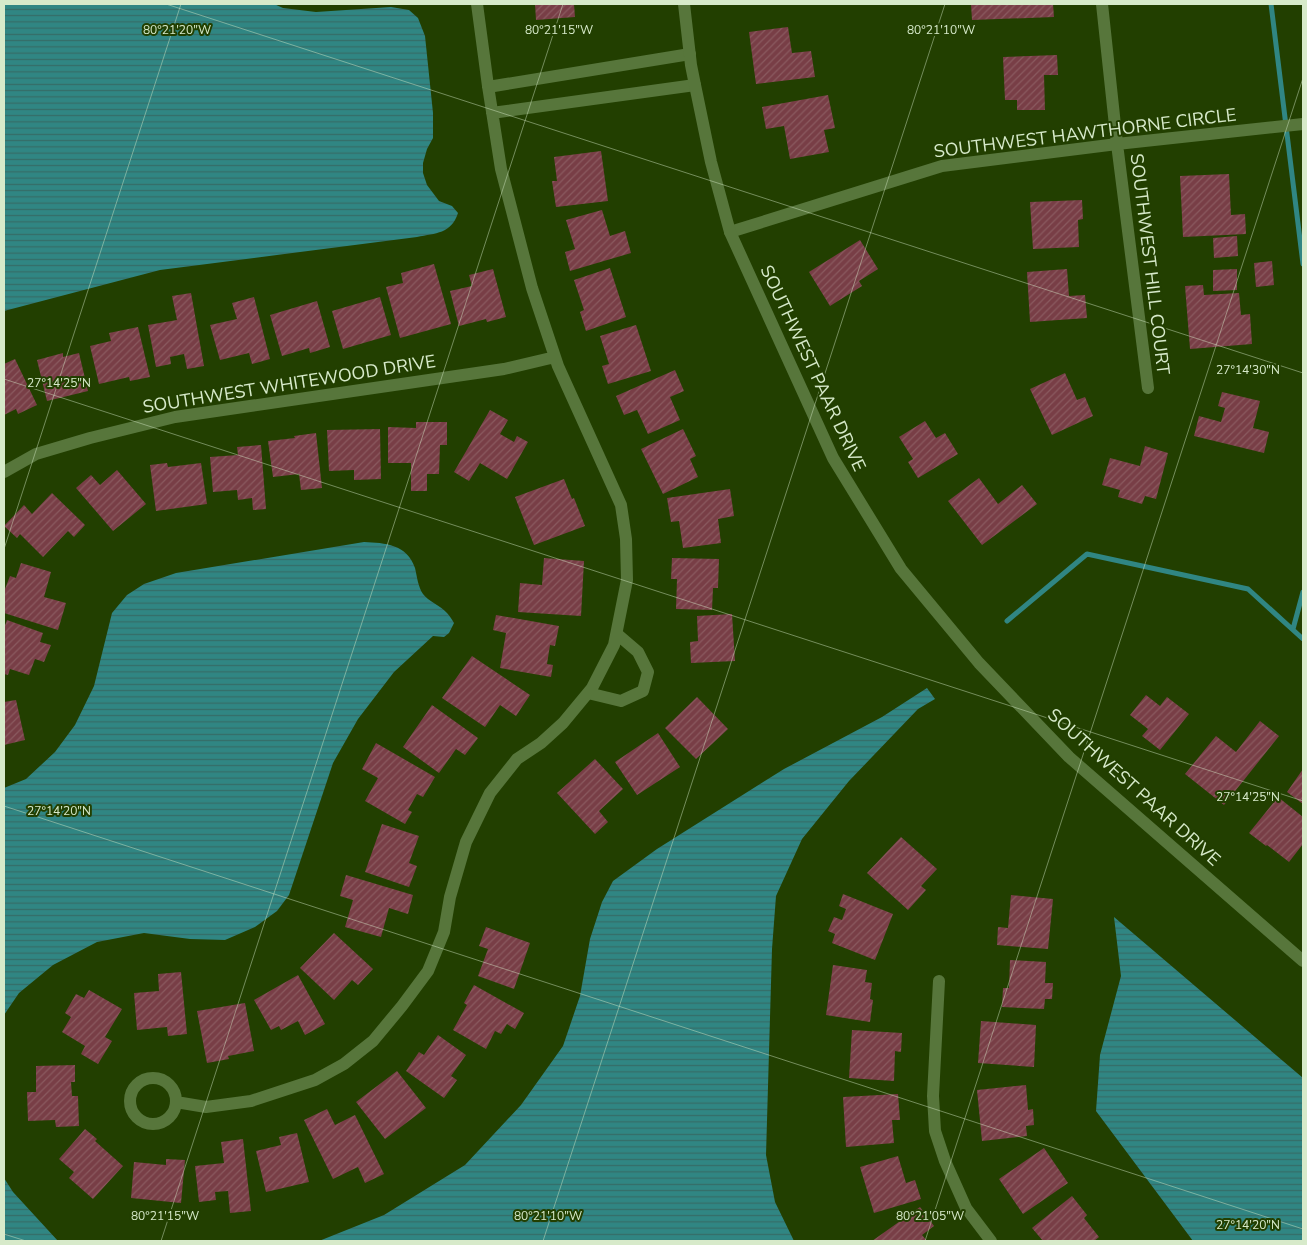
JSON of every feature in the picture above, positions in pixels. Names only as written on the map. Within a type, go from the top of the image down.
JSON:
[{"type":"street","points":[[176,1102],[206,1107],[251,1101],[315,1080],[344,1064],[373,1041],[428,971],[444,932],[450,897],[466,842],[490,793],[517,759],[541,743],[563,724],[592,688],[614,645],[627,580],[626,539],[621,505],[558,366],[532,288],[504,178],[492,113],[476,4]]},
{"type":"street","name":"SOUTHWEST PAAR DRIVE","points":[[684,4],[695,85],[711,162],[730,232],[832,458],[901,569],[978,663],[1069,757],[1303,960]]},
{"type":"street","name":"SOUTHWEST HILL COURT","points":[[1102,4],[1117,144],[1148,388]]},
{"type":"street","points":[[488,88],[690,54]]},
{"type":"street","points":[[492,113],[695,85]]},
{"type":"street","name":"SOUTHWEST HAWTHORNE CIRCLE","points":[[730,232],[942,166],[1117,144],[1303,124]]},
{"type":"street","name":"SOUTHWEST WHITEWOOD DRIVE","points":[[4,472],[36,454],[90,438],[175,417],[504,369],[556,357]]},
{"type":"street","points":[[588,693],[621,701],[643,691],[648,672],[638,652],[616,634]]},
{"type":"street","points":[[939,981],[933,1096],[934,1131],[944,1161],[966,1208],[991,1241]]},
{"type":"water","points":[[4,4],[274,4],[283,8],[316,12],[391,7],[409,10],[418,18],[425,36],[433,113],[433,138],[423,163],[423,173],[427,185],[439,201],[452,206],[458,213],[455,220],[447,229],[430,235],[160,270],[4,311]]},
{"type":"water","points":[[364,542],[387,544],[401,549],[407,554],[415,568],[423,594],[444,610],[454,623],[449,633],[444,637],[433,636],[394,672],[358,719],[333,763],[289,895],[277,911],[255,927],[225,940],[190,939],[144,933],[97,942],[53,965],[19,993],[4,1015],[4,788],[26,779],[55,752],[75,725],[94,686],[112,613],[127,595],[144,584],[176,573]]},
{"type":"water","points":[[927,688],[935,699],[918,709],[849,781],[802,839],[776,896],[772,949],[766,1155],[775,1202],[794,1241],[319,1241],[384,1215],[465,1165],[521,1105],[563,1046],[580,996],[590,939],[602,902],[613,881],[657,849],[784,769],[882,717]]},
{"type":"water","points":[[1114,917],[1303,1078],[1303,1241],[1193,1241],[1096,1111],[1100,1055],[1121,976]]},
{"type":"water","points":[[4,1178],[13,1192],[58,1241],[4,1241]]},
{"type":"building","points":[[535,4],[574,4],[575,17],[536,20]]},
{"type":"building","points":[[971,4],[1053,4],[1054,17],[972,20]]},
{"type":"building","points":[[788,27],[792,53],[811,51],[815,77],[756,84],[749,32]]},
{"type":"building","points":[[1057,55],[1058,75],[1044,75],[1045,110],[1017,110],[1017,100],[1005,100],[1003,57]]},
{"type":"building","points":[[828,95],[835,128],[824,130],[829,152],[790,159],[784,126],[766,129],[762,107]]},
{"type":"building","points":[[601,151],[608,201],[556,207],[552,181],[557,181],[554,157]]},
{"type":"building","points":[[1229,174],[1231,215],[1245,214],[1246,234],[1183,237],[1180,176]]},
{"type":"building","points":[[1082,200],[1083,219],[1078,220],[1079,247],[1033,249],[1030,202]]},
{"type":"building","points":[[602,210],[610,236],[625,231],[631,253],[570,271],[565,252],[575,249],[566,220]]},
{"type":"building","points":[[1237,236],[1238,256],[1214,258],[1213,238]]},
{"type":"building","points":[[860,240],[878,269],[859,281],[862,286],[830,306],[809,272]]},
{"type":"building","points":[[1272,261],[1274,285],[1256,287],[1254,263]]},
{"type":"building","points":[[434,264],[451,324],[400,338],[386,287],[403,283],[401,273]]},
{"type":"building","points":[[610,268],[626,317],[586,331],[580,312],[584,310],[574,280]]},
{"type":"building","points":[[493,269],[506,317],[487,322],[486,319],[459,326],[450,291],[472,286],[469,275]]},
{"type":"building","points":[[1067,269],[1069,296],[1085,295],[1087,318],[1030,322],[1027,272]]},
{"type":"building","points":[[1237,269],[1237,290],[1213,291],[1213,270]]},
{"type":"building","points":[[1203,285],[1204,295],[1239,293],[1241,315],[1250,314],[1252,344],[1190,349],[1185,286]]},
{"type":"building","points":[[191,293],[204,366],[187,369],[184,354],[170,357],[171,364],[156,367],[148,325],[177,320],[172,296]]},
{"type":"building","points":[[254,297],[270,359],[252,364],[249,353],[220,360],[210,325],[237,319],[232,303]]},
{"type":"building","points":[[380,297],[391,335],[343,349],[332,311]]},
{"type":"building","points":[[317,301],[330,347],[310,353],[309,348],[282,356],[270,315]]},
{"type":"building","points":[[636,325],[651,371],[608,384],[602,366],[609,364],[600,336]]},
{"type":"building","points":[[138,327],[150,377],[130,381],[129,377],[99,384],[90,346],[111,341],[109,333]]},
{"type":"building","points":[[63,353],[63,357],[79,353],[88,391],[47,401],[37,360]]},
{"type":"building","points":[[15,359],[37,405],[18,414],[16,409],[4,415],[4,364]]},
{"type":"building","points":[[675,370],[684,391],[670,397],[680,420],[648,434],[637,410],[624,415],[616,396]]},
{"type":"building","points":[[1065,373],[1077,400],[1085,397],[1093,416],[1052,435],[1030,389]]},
{"type":"building","points":[[1222,392],[1260,401],[1253,428],[1269,432],[1264,453],[1194,436],[1199,416],[1221,422],[1225,408],[1218,406]]},
{"type":"building","points":[[490,410],[508,420],[500,434],[514,442],[517,436],[528,442],[507,479],[480,463],[469,481],[454,472]]},
{"type":"building","points":[[925,421],[936,438],[945,433],[958,454],[918,478],[908,462],[913,459],[899,437]]},
{"type":"building","points":[[416,422],[447,422],[447,445],[440,445],[439,474],[427,474],[427,491],[411,491],[411,463],[388,463],[388,427],[416,428]]},
{"type":"building","points":[[380,429],[381,479],[354,480],[354,470],[329,471],[327,430]]},
{"type":"building","points":[[683,429],[696,456],[690,459],[698,477],[663,494],[641,449]]},
{"type":"building","points":[[316,433],[322,488],[301,490],[299,474],[273,477],[268,441]]},
{"type":"building","points":[[261,445],[266,509],[253,510],[252,498],[238,500],[237,490],[213,492],[210,457],[238,455],[237,447]]},
{"type":"building","points":[[1145,446],[1168,453],[1156,499],[1145,496],[1142,504],[1118,497],[1120,490],[1102,485],[1110,458],[1140,466]]},
{"type":"building","points":[[167,463],[168,467],[201,463],[207,504],[156,511],[150,465]]},
{"type":"building","points":[[117,470],[146,504],[113,531],[76,488],[91,475],[100,485]]},
{"type":"building","points":[[979,478],[998,504],[1022,485],[1037,504],[982,545],[948,501]]},
{"type":"building","points":[[564,479],[585,526],[534,545],[515,497]]},
{"type":"building","points":[[730,489],[734,516],[718,519],[721,543],[683,548],[679,521],[671,522],[667,498]]},
{"type":"building","points":[[52,493],[85,525],[74,537],[68,531],[43,557],[20,534],[17,538],[4,526],[24,505],[32,514]]},
{"type":"building","points":[[544,558],[584,561],[581,616],[518,612],[520,583],[542,585]]},
{"type":"building","points":[[672,558],[719,559],[718,588],[713,588],[712,610],[676,609],[677,579],[671,579]]},
{"type":"building","points":[[21,563],[51,572],[44,597],[66,603],[58,630],[4,613],[4,589],[10,576],[16,578]]},
{"type":"building","points":[[732,614],[735,661],[691,663],[690,642],[698,641],[697,616]]},
{"type":"building","points":[[496,615],[559,626],[555,646],[550,645],[547,664],[553,665],[551,677],[500,668],[506,633],[493,630]]},
{"type":"building","points":[[7,620],[43,633],[40,642],[51,645],[44,662],[35,659],[29,675],[10,669],[8,675],[4,674],[4,628]]},
{"type":"building","points":[[472,656],[530,695],[516,716],[500,705],[485,727],[442,698]]},
{"type":"building","points":[[1146,695],[1160,706],[1167,697],[1189,714],[1160,750],[1142,736],[1148,729],[1130,715]]},
{"type":"building","points":[[697,697],[728,729],[696,759],[665,728]]},
{"type":"building","points":[[16,700],[25,740],[4,745],[4,702]]},
{"type":"building","points":[[432,705],[478,738],[465,755],[456,749],[439,773],[403,747]]},
{"type":"building","points":[[1260,721],[1279,736],[1224,805],[1185,774],[1216,736],[1236,752]]},
{"type":"building","points":[[658,733],[680,767],[637,795],[615,762]]},
{"type":"building","points":[[376,743],[435,777],[423,797],[417,794],[408,810],[412,812],[405,824],[365,801],[378,778],[362,769]]},
{"type":"building","points":[[595,759],[623,789],[599,811],[608,822],[595,834],[557,793]]},
{"type":"building","points":[[1303,769],[1303,804],[1287,792]]},
{"type":"building","points":[[1278,797],[1303,817],[1303,844],[1289,862],[1249,833]]},
{"type":"building","points":[[382,824],[419,836],[409,863],[417,866],[409,887],[365,872]]},
{"type":"building","points":[[901,837],[937,869],[921,886],[926,890],[908,910],[867,873]]},
{"type":"building","points":[[346,875],[413,895],[408,914],[389,908],[381,937],[345,927],[353,900],[340,896]]},
{"type":"building","points":[[843,894],[893,914],[875,960],[832,943],[835,934],[828,931],[834,917],[842,920],[846,909],[839,906]]},
{"type":"building","points":[[1011,895],[1053,899],[1048,949],[997,945],[998,927],[1008,928]]},
{"type":"building","points":[[486,927],[530,943],[514,989],[478,976],[488,949],[479,946]]},
{"type":"building","points":[[334,933],[373,969],[358,985],[352,980],[334,1000],[300,968]]},
{"type":"building","points":[[1010,960],[1046,962],[1045,983],[1053,983],[1052,999],[1045,999],[1044,1009],[1002,1007],[1003,988],[1009,988]]},
{"type":"building","points":[[833,965],[867,970],[865,982],[872,983],[870,999],[873,1000],[870,1022],[826,1015]]},
{"type":"building","points":[[181,972],[187,1034],[168,1036],[167,1027],[137,1030],[134,993],[159,991],[158,974]]},
{"type":"building","points":[[298,975],[325,1024],[305,1035],[298,1021],[281,1030],[279,1026],[271,1030],[254,1000]]},
{"type":"building","points":[[474,985],[524,1013],[515,1029],[507,1024],[501,1034],[495,1031],[486,1049],[453,1030],[467,1005],[464,1003]]},
{"type":"building","points":[[89,990],[122,1009],[105,1037],[112,1041],[98,1064],[81,1054],[85,1046],[62,1032],[71,1017],[65,1013],[76,994],[84,998]]},
{"type":"building","points":[[245,1003],[254,1051],[228,1056],[229,1059],[207,1063],[197,1011]]},
{"type":"building","points":[[981,1021],[1036,1025],[1034,1067],[978,1063]]},
{"type":"building","points":[[852,1030],[902,1033],[901,1052],[895,1051],[894,1081],[849,1078]]},
{"type":"building","points":[[438,1035],[466,1055],[451,1076],[457,1080],[444,1098],[406,1071],[419,1052],[424,1055]]},
{"type":"building","points":[[75,1065],[75,1082],[71,1082],[72,1096],[78,1096],[79,1126],[56,1127],[55,1120],[28,1121],[27,1092],[36,1092],[36,1066]]},
{"type":"building","points":[[397,1071],[426,1108],[385,1139],[356,1102]]},
{"type":"building","points":[[1026,1085],[1028,1110],[1033,1109],[1034,1125],[1026,1126],[1027,1136],[982,1141],[977,1090]]},
{"type":"building","points":[[898,1094],[900,1120],[892,1120],[894,1143],[846,1147],[843,1097]]},
{"type":"building","points":[[327,1109],[335,1125],[355,1115],[384,1174],[365,1183],[358,1167],[333,1179],[304,1120]]},
{"type":"building","points":[[85,1129],[97,1139],[95,1141],[123,1166],[93,1199],[69,1178],[74,1172],[59,1159]]},
{"type":"building","points":[[297,1133],[309,1182],[266,1192],[256,1151],[281,1145],[279,1137]]},
{"type":"building","points":[[243,1139],[251,1211],[230,1213],[228,1191],[215,1192],[216,1200],[199,1202],[195,1166],[224,1163],[221,1142]]},
{"type":"building","points":[[1044,1148],[1068,1183],[1023,1214],[999,1179]]},
{"type":"building","points":[[898,1156],[906,1183],[915,1180],[921,1199],[874,1213],[860,1167]]},
{"type":"building","points":[[166,1159],[185,1160],[181,1203],[131,1198],[134,1162],[166,1165]]},
{"type":"building","points":[[1072,1196],[1087,1215],[1084,1218],[1099,1237],[1094,1241],[1043,1241],[1032,1228]]},
{"type":"building","points":[[920,1207],[934,1226],[922,1235],[927,1241],[872,1241]]},
{"type":"waterway","points":[[1271,4],[1303,264]]},
{"type":"waterway","points":[[1007,621],[1087,554],[1248,589],[1303,639]]},
{"type":"waterway","points":[[1293,629],[1303,592]]}]
